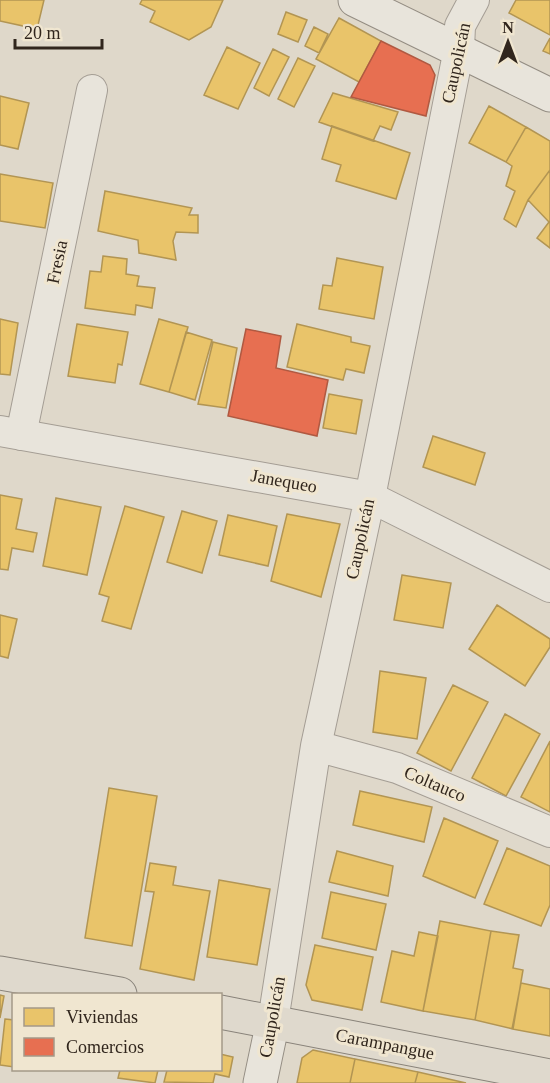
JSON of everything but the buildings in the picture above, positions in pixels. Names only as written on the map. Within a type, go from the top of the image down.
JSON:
[{"type":"main road","points":[[0,973],[114,993]]},
{"type":"main road","name":"Carampangue","points":[[222,1012],[550,1076]]},
{"type":"street","points":[[356,0],[550,95]]},
{"type":"street","name":"Caupolicán","points":[[260,1083],[273,1021],[316,746],[370,496],[459,49],[460,26],[474,0]]},
{"type":"street","name":"Fresia","points":[[10,433],[92,90]]},
{"type":"street","name":"Janequeo","points":[[10,433],[370,496],[550,587]]},
{"type":"street","name":"Coltauco","points":[[316,746],[397,768],[550,832]]}]
